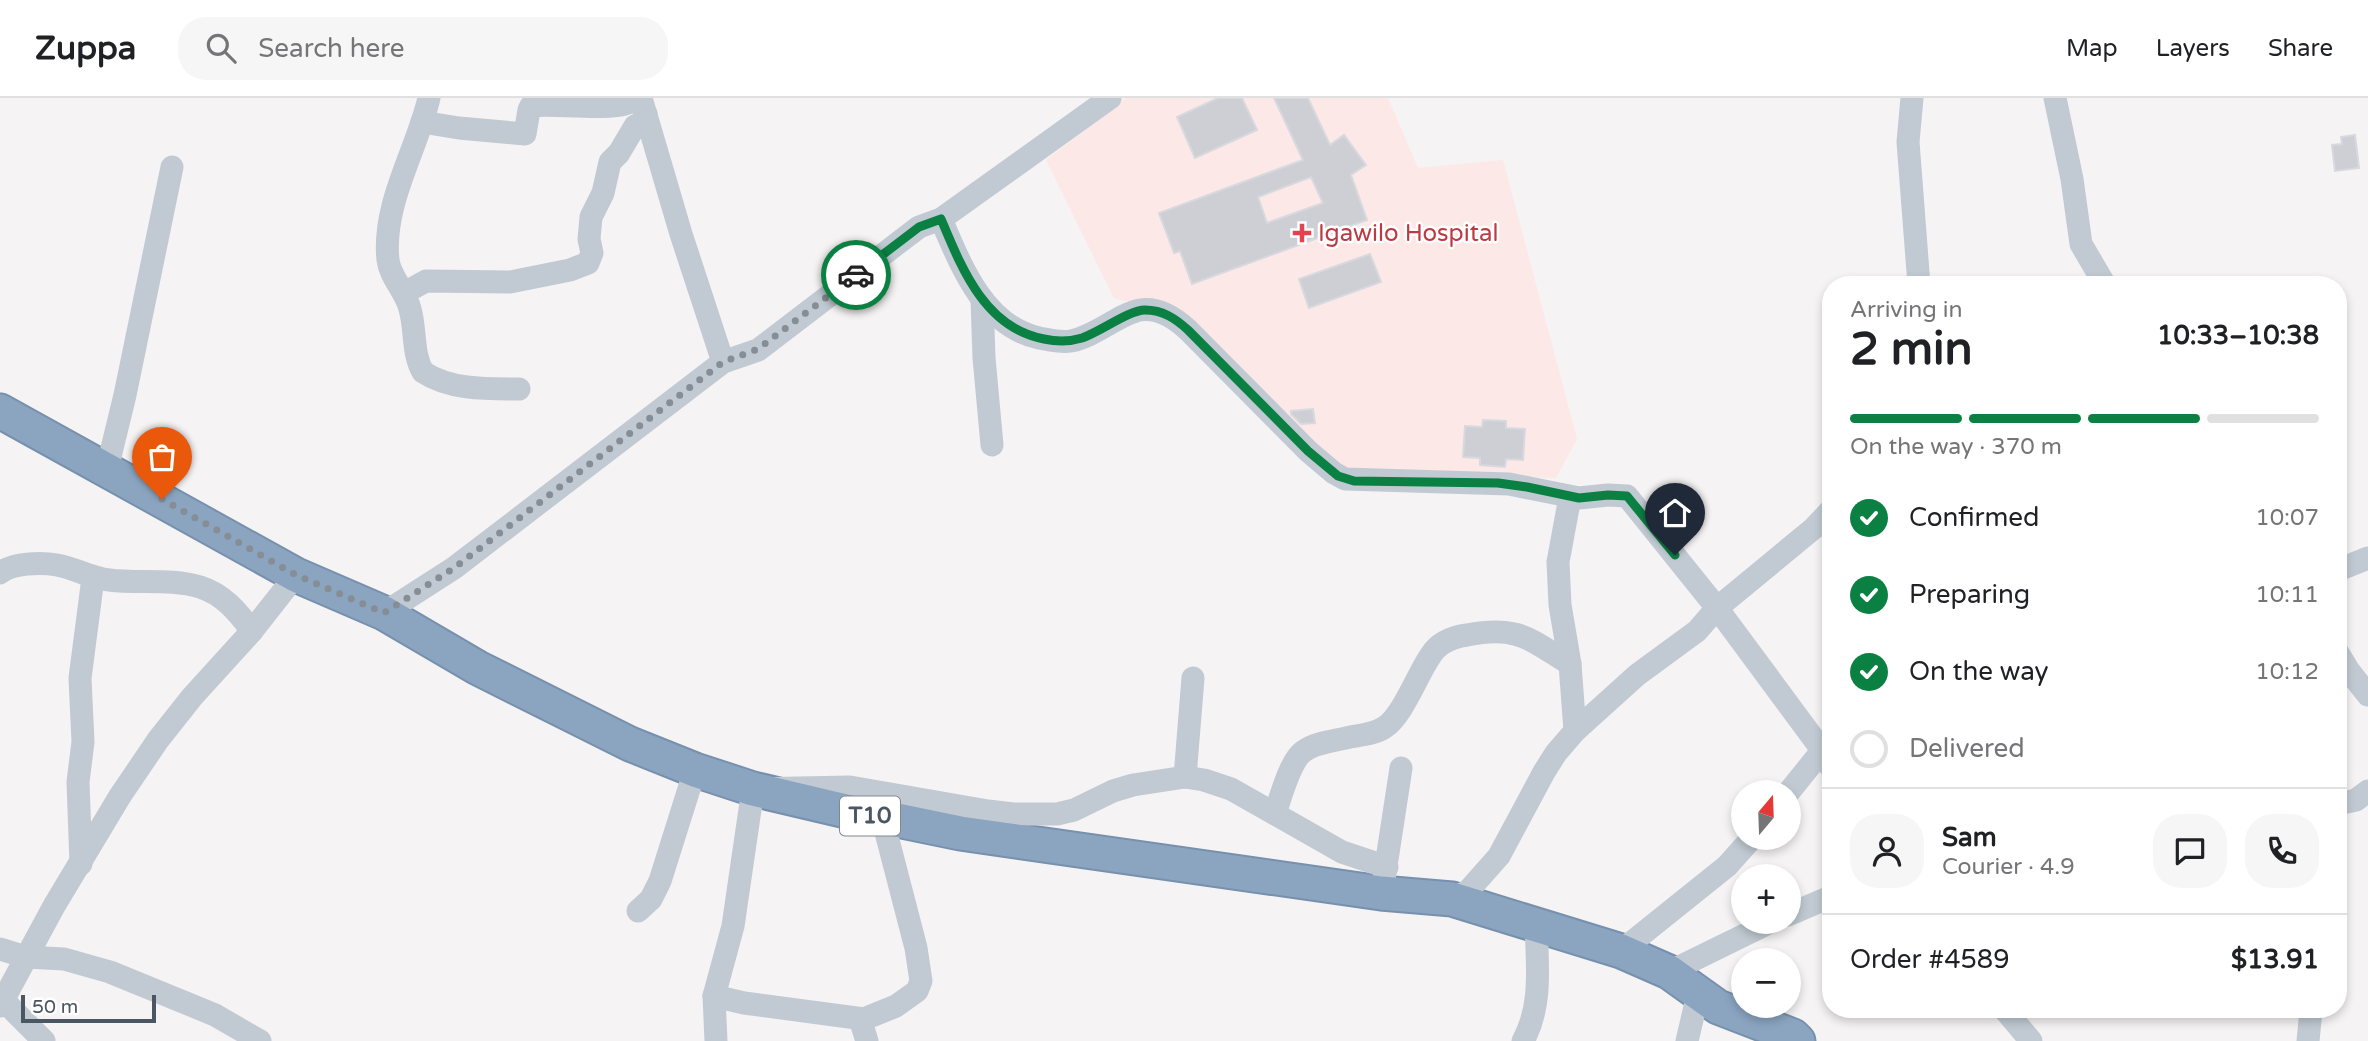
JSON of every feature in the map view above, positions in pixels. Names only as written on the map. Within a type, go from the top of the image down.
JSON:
[{"type":"highway","name":"T10","points":[[0,411],[296,575],[384,613],[478,668],[630,744],[695,770],[753,789],[863,815],[960,833],[1384,880],[1536,923],[1622,951],[1669,972],[1718,1007],[1794,1040]]},
{"type":"street","points":[[429,98],[401,177],[388,244],[390,267],[411,313],[417,358],[423,372],[456,385],[519,389]]},
{"type":"street","points":[[384,613],[454,568],[723,362],[758,349],[919,227],[941,219],[1110,98]]},
{"type":"street","points":[[1912,98],[1908,142],[1918,276]]},
{"type":"street","points":[[2055,98],[2072,179],[2081,244],[2100,276]]},
{"type":"street","points":[[422,122],[525,134],[531,106],[641,103]]},
{"type":"street","points":[[404,293],[426,281],[510,282],[585,265],[592,253],[589,239],[590,217],[604,190],[610,162],[618,155],[635,126],[641,123],[641,103]]},
{"type":"street","points":[[641,103],[723,362]]},
{"type":"street","points":[[107,469],[172,167]]},
{"type":"street","points":[[941,219],[952,246],[982,299],[1001,321],[1011,328],[1030,336],[1072,341],[1097,332],[1140,310],[1168,315],[1188,330],[1308,451],[1334,474],[1345,479],[1509,484],[1570,497],[1627,496],[1822,745]]},
{"type":"street","points":[[982,299],[992,445]]},
{"type":"street","points":[[1570,497],[1558,562],[1560,604],[1570,664],[1575,731]]},
{"type":"street","points":[[1452,899],[1468,891],[1499,856],[1544,772],[1575,731],[1637,675],[1697,631],[1717,608],[1822,520]]},
{"type":"street","points":[[2347,566],[2368,558]]},
{"type":"street","points":[[0,573],[10,568],[37,564],[57,565],[93,578],[188,584],[223,599],[239,613],[252,631]]},
{"type":"street","points":[[44,1041],[1,1003],[54,906],[158,740],[192,697],[252,631],[296,575]]},
{"type":"street","points":[[81,864],[78,782],[83,742],[80,678],[93,578]]},
{"type":"street","points":[[1275,813],[1294,762],[1304,750],[1375,732],[1388,726],[1430,655],[1450,639],[1484,631],[1509,632],[1526,637],[1570,664]]},
{"type":"street","points":[[2347,668],[2368,695]]},
{"type":"street","points":[[1185,777],[1193,678]]},
{"type":"street","points":[[1801,780],[1822,759]]},
{"type":"street","points":[[716,1041],[714,996],[733,926],[753,789],[850,787],[988,811],[1057,814],[1074,810],[1113,791],[1133,785],[1185,777],[1205,780],[1231,789],[1342,852],[1384,880],[1401,768]]},
{"type":"street","points":[[638,911],[651,899],[660,881],[695,770]]},
{"type":"street","points":[[2347,802],[2356,800],[2368,791]]},
{"type":"street","points":[[2347,803],[2368,802]]},
{"type":"street","points":[[714,996],[744,1003],[860,1019],[880,1015],[905,1002],[917,991],[921,984],[916,948],[882,817]]},
{"type":"street","points":[[1622,951],[1727,866],[1741,850]]},
{"type":"street","points":[[1801,909],[1822,900]]},
{"type":"street","points":[[1523,1041],[1533,1020],[1537,995],[1536,923]]},
{"type":"street","points":[[1669,972],[1747,934]]},
{"type":"street","points":[[0,949],[26,957],[58,958],[110,972],[215,1015],[260,1041]]},
{"type":"street","points":[[1688,1041],[1698,994]]},
{"type":"street","points":[[2012,1018],[2031,1041]]},
{"type":"street","points":[[2308,1041],[2310,1018]]},
{"type":"street","points":[[860,1019],[867,1041]]},
{"type":"shaded area","name":"Igawilo Hospital","points":[[1126,98],[1388,98],[1418,168],[1503,160],[1577,439],[1556,478],[1334,471],[1172,313],[1114,298],[1046,160]]},
{"type":"building","points":[[1218,98],[1242,98],[1257,130],[1195,158],[1177,117]]},
{"type":"building","points":[[1274,98],[1308,98],[1330,145],[1344,135],[1366,165],[1351,175],[1367,220],[1192,284],[1180,251],[1174,253],[1159,213],[1303,160]],"holes":[[[1311,177],[1323,203],[1267,223],[1258,197]]]},
{"type":"building","points":[[2355,135],[2359,168],[2335,171],[2332,145],[2342,144],[2341,137]]},
{"type":"building","points":[[1370,254],[1381,282],[1309,308],[1299,279]]},
{"type":"building","points":[[1313,409],[1315,423],[1301,424],[1291,414],[1291,411]]},
{"type":"building","points":[[1483,420],[1506,421],[1506,428],[1525,429],[1523,460],[1506,459],[1505,467],[1480,465],[1480,458],[1463,457],[1465,426],[1482,427]]},
{"type":"way so far","points":[[162,499],[296,575],[384,613],[454,568],[723,362],[758,349],[856,275]]},
{"type":"place","name":"Igawilo Hospital","points":[[1302,233]]},
{"type":"route","points":[[856,275],[919,227],[941,219],[952,246],[982,299],[1001,321],[1011,328],[1030,336],[1072,341],[1097,332],[1140,310],[1161,312],[1175,318],[1188,330],[1308,451],[1338,476],[1354,481],[1509,484],[1579,498],[1627,496],[1675,555]]}]
